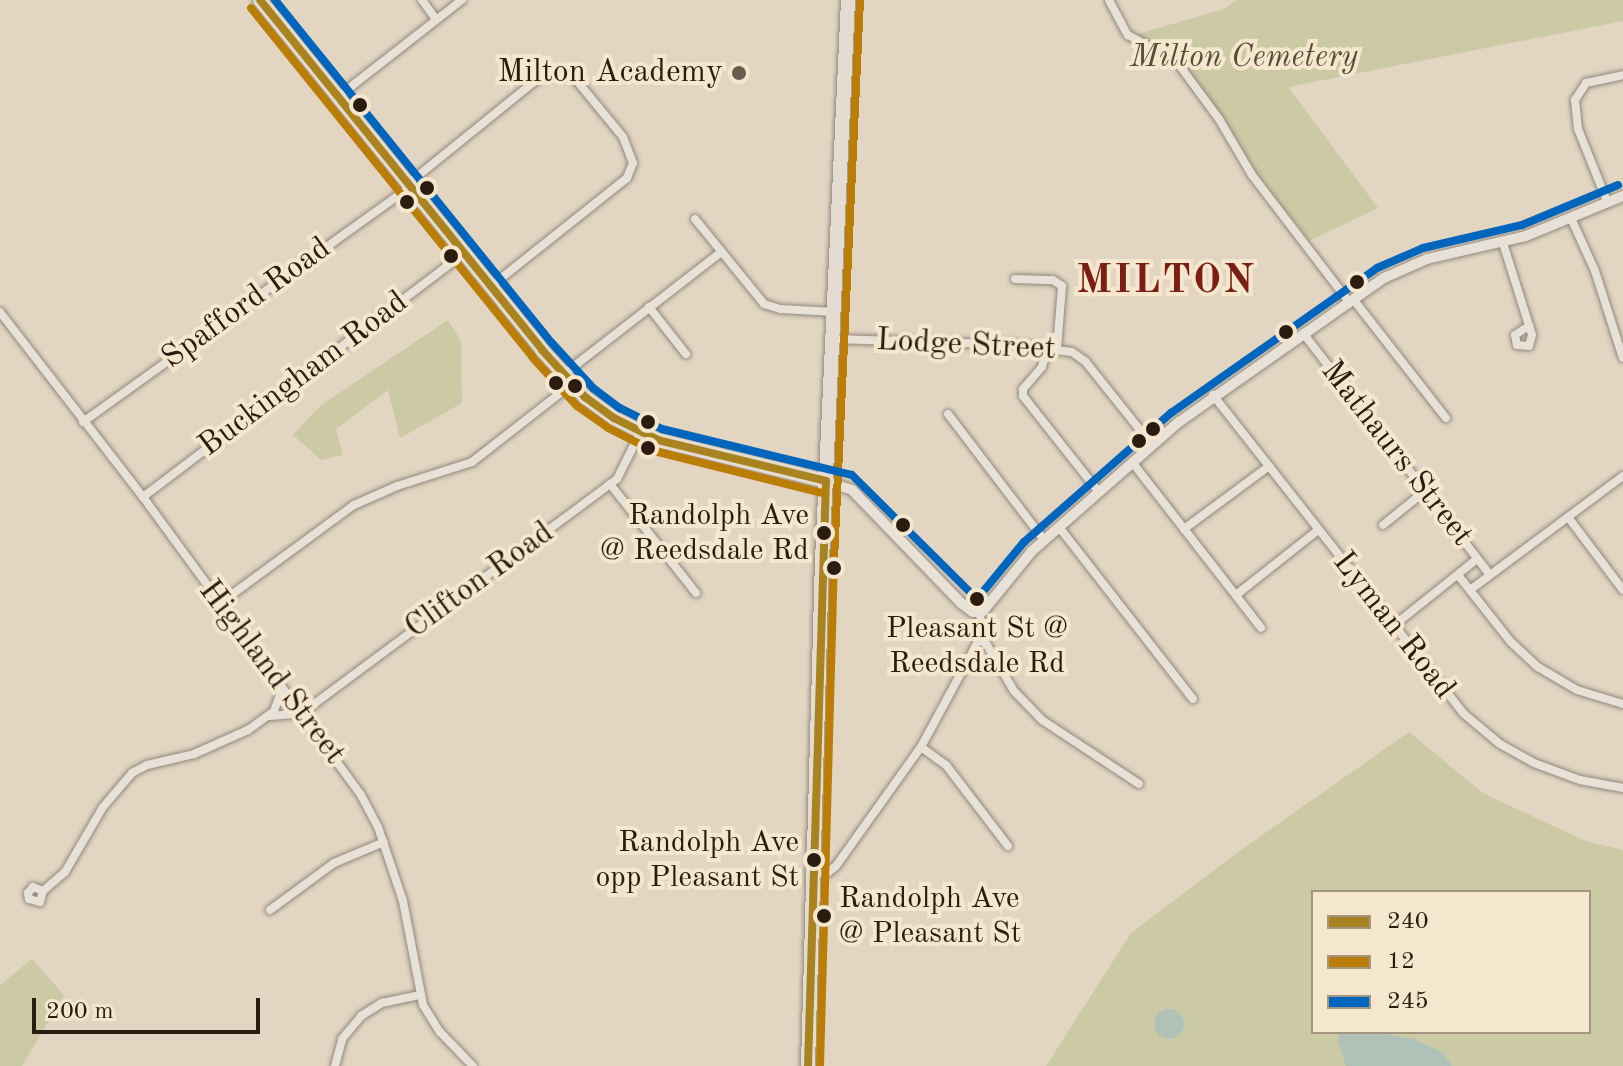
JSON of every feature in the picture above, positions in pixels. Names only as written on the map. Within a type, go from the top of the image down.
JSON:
[{"type":"main road","points":[[260,0],[568,380],[597,406],[640,433],[679,447],[826,481]]},
{"type":"main road","points":[[808,1066],[826,481],[848,0]]},
{"type":"street","points":[[422,0],[435,18]]},
{"type":"street","points":[[339,96],[435,18],[462,0]]},
{"type":"street","points":[[1109,0],[1128,35],[1166,53],[1177,62],[1219,119],[1252,175],[1446,418]]},
{"type":"street","name":"Spafford Road","points":[[83,422],[410,184],[536,80],[551,72],[568,74],[623,137],[632,158],[627,178],[491,286]]},
{"type":"street","points":[[1607,201],[1578,129],[1575,100],[1586,83],[1623,75]]},
{"type":"street","points":[[826,481],[852,490],[958,601],[970,611],[980,612],[991,604],[1019,564],[1152,445],[1213,395],[1351,301],[1411,264],[1503,243],[1623,196]]},
{"type":"street","points":[[1571,218],[1595,271],[1623,358]]},
{"type":"street","points":[[695,219],[764,304],[780,309],[835,312]]},
{"type":"street","points":[[1503,243],[1529,326]]},
{"type":"street","points":[[219,604],[359,502],[397,486],[468,464],[649,307],[721,252]]},
{"type":"street","name":"Buckingham Road","points":[[143,497],[465,253]]},
{"type":"street","points":[[1015,279],[1061,283],[1052,348],[1045,363],[1024,386],[1023,396],[1098,491]]},
{"type":"street","points":[[649,307],[686,354]]},
{"type":"street","name":"Highland Street","points":[[0,312],[143,497],[361,795],[384,842],[407,915],[420,995],[437,1028],[473,1066]]},
{"type":"street","name":"Mathaurs Street","points":[[1303,333],[1489,574]]},
{"type":"street","name":"Lodge Street","points":[[833,339],[1052,348],[1072,352],[1085,361],[1152,445]]},
{"type":"street","name":"Lyman Road","points":[[1213,395],[1451,701],[1500,744],[1563,775],[1623,788]]},
{"type":"street","points":[[948,414],[1044,540]]},
{"type":"street","name":"Clifton Road","points":[[302,713],[610,484],[623,472],[640,433]]},
{"type":"street","points":[[1132,462],[1261,628]]},
{"type":"street","points":[[1184,529],[1269,466]]},
{"type":"street","points":[[1470,590],[1623,476]]},
{"type":"street","points":[[610,484],[696,593]]},
{"type":"street","points":[[1383,525],[1425,491]]},
{"type":"street","points":[[1568,517],[1623,590]]},
{"type":"street","points":[[1059,527],[1193,699]]},
{"type":"street","points":[[1236,595],[1318,530]]},
{"type":"street","points":[[1392,627],[1477,559]]},
{"type":"street","points":[[1458,575],[1517,649],[1538,667],[1577,690],[1623,704]]},
{"type":"street","points":[[813,874],[827,873],[836,866],[921,747],[979,639],[980,612]]},
{"type":"street","points":[[979,639],[987,645],[1014,691],[1042,720],[1139,784]]},
{"type":"street","points":[[43,891],[65,872],[103,807],[132,773],[147,765],[194,754],[248,730],[270,716],[280,701],[282,688]]},
{"type":"street","points":[[270,716],[302,713]]},
{"type":"street","points":[[921,747],[946,765],[1008,846]]},
{"type":"street","points":[[270,910],[334,863],[384,842]]},
{"type":"street","points":[[335,1066],[342,1039],[361,1016],[382,1003],[420,995]]},
{"type":"green space","name":"Milton Cemetery","points":[[1237,0],[1623,0],[1623,21],[1288,87],[1378,208],[1309,241],[1242,155],[1222,118],[1179,59],[1134,35],[1224,9]]},
{"type":"green space","points":[[448,320],[461,341],[462,403],[400,438],[388,390],[336,429],[343,455],[321,460],[293,435],[320,406]]},
{"type":"green space","points":[[1409,732],[1483,793],[1585,841],[1623,850],[1623,1066],[1046,1066],[1131,933],[1238,852]]},
{"type":"green space","points":[[32,959],[64,995],[22,1066],[0,1066],[0,985]]},
{"type":"shaded area","points":[[1169,1009],[1180,1013],[1184,1024],[1180,1035],[1169,1039],[1158,1035],[1154,1024],[1158,1013]]},
{"type":"shaded area","points":[[1340,1034],[1385,1034],[1414,1039],[1442,1052],[1452,1066],[1346,1066],[1338,1041]]},
{"type":"transit line","name":"240","points":[[260,0],[542,350],[585,397],[614,418],[658,440],[826,481]]},
{"type":"transit line","name":"245","points":[[275,0],[551,342],[593,388],[620,408],[662,429],[852,475],[977,599],[1024,542],[1171,413],[1377,268],[1423,248],[1522,225],[1618,185]]},
{"type":"transit line","name":"12","points":[[820,1066],[834,560],[860,1]]},
{"type":"transit line","name":"12","points":[[251,8],[533,358],[577,406],[608,428],[654,451],[823,493]]},
{"type":"transit line","name":"240","points":[[808,1066],[826,481]]},
{"type":"place","name":"Milton Academy","points":[[739,73]]},
{"type":"place","name":"Randolph Ave @ Reedsdale Rd","points":[[824,533]]},
{"type":"place","name":"Pleasant St @ Reedsdale Rd","points":[[977,599]]},
{"type":"place","name":"Randolph Ave opp Pleasant St","points":[[814,860]]},
{"type":"place","name":"Randolph Ave @ Pleasant St","points":[[824,916]]},
{"type":"district","name":"MILTON","points":[[1166,282]]}]
